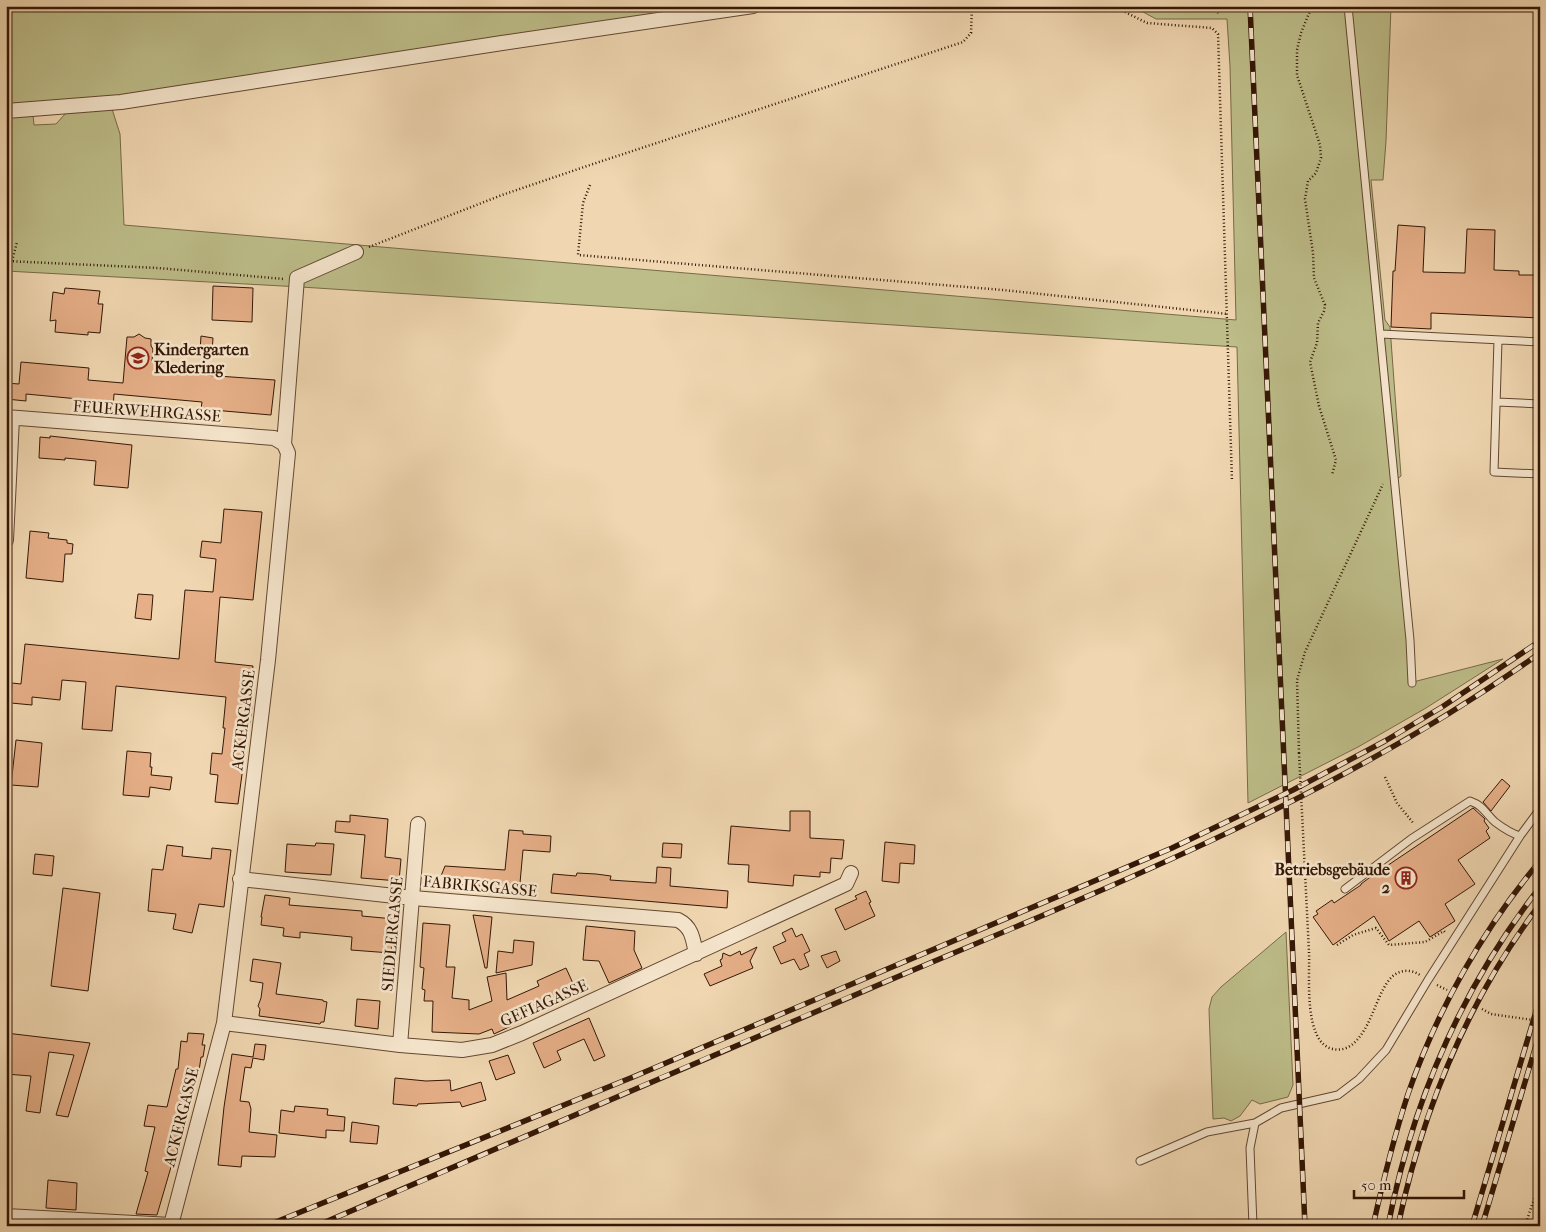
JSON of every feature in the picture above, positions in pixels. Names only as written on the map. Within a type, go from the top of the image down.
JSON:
[{"type":"street","points":[[6,111],[120,102],[753,6]]},
{"type":"street","points":[[297,281],[297,278],[356,252]]},
{"type":"street","name":"ACKERGASSE","points":[[171,1225],[224,1023],[268,660],[288,453],[284,444],[297,281]]},
{"type":"street","points":[[6,540],[9,418]]},
{"type":"street","name":"FEUERWEHRGASSE","points":[[9,418],[274,438],[284,444]]},
{"type":"street","name":"SIEDLERGASSE","points":[[400,1046],[418,824]]},
{"type":"street","name":"GEFIAGASSE","points":[[224,1023],[400,1046],[462,1050],[492,1045],[696,954],[846,884],[851,874]]},
{"type":"street","name":"FABRIKSGASSE","points":[[240,880],[412,898],[678,920],[686,924],[692,937],[696,954]]},
{"type":"street","points":[[6,1216],[171,1225]]},
{"type":"lane","points":[[1348,6],[1410,640],[1412,683]]},
{"type":"lane","points":[[1381,334],[1540,342]]},
{"type":"lane","points":[[1498,340],[1494,472],[1540,474]]},
{"type":"lane","points":[[1496,402],[1540,404]]},
{"type":"lane","points":[[1345,889],[1422,832],[1470,802],[1480,805],[1494,821],[1508,832],[1520,836]]},
{"type":"lane","points":[[1140,1161],[1207,1132],[1255,1123],[1280,1108],[1338,1094],[1359,1079],[1386,1050],[1428,980],[1520,836],[1540,809]]},
{"type":"lane","points":[[1252,1226],[1250,1148],[1255,1123]]},
{"type":"path","points":[[356,252],[502,195],[963,42],[971,33],[972,6]]},
{"type":"path","points":[[1215,6],[1219,15]]},
{"type":"path","points":[[1312,6],[1301,33],[1297,50],[1297,75],[1320,145],[1321,158],[1316,173],[1308,181],[1305,199],[1313,253],[1314,278],[1325,305],[1318,324],[1317,343],[1310,362],[1319,406],[1336,460],[1332,475]]},
{"type":"path","points":[[1125,12],[1147,23],[1212,28],[1218,34],[1232,481]]},
{"type":"path","points":[[590,185],[583,203],[578,255],[1003,290],[1228,314]]},
{"type":"path","points":[[12,261],[17,242]]},
{"type":"path","points":[[6,261],[158,268],[297,281]]},
{"type":"path","points":[[1392,465],[1305,652],[1297,680],[1313,1030],[1324,1046],[1334,1050],[1341,1050],[1353,1044],[1370,1021],[1390,979],[1400,971],[1416,972],[1428,980]]},
{"type":"path","points":[[1385,777],[1397,803],[1422,832]]},
{"type":"path","points":[[1337,945],[1353,935],[1376,928],[1388,945],[1425,942],[1444,931],[1454,941]]},
{"type":"path","points":[[1440,987],[1447,990]]},
{"type":"path","points":[[1482,1009],[1492,1014],[1540,1020]]},
{"type":"path","points":[[1525,1226],[1540,1181]]},
{"type":"green space","points":[[6,6],[753,6],[206,89],[6,104]]},
{"type":"green space","points":[[1132,6],[1391,6],[1383,180],[1371,180],[1385,320],[1390,327],[1401,476],[1394,482],[1413,682],[1503,659],[1426,708],[1358,747],[1248,803],[1237,347],[301,287],[6,271],[6,117],[33,115],[34,125],[56,124],[66,113],[112,109],[120,134],[124,225],[1236,320],[1230,66],[1227,19],[1156,19]]},
{"type":"green space","points":[[1286,932],[1293,1085],[1288,1097],[1260,1104],[1252,1100],[1240,1116],[1231,1121],[1224,1118],[1213,1119],[1209,1009],[1212,997],[1221,987]]},
{"type":"building","points":[[1398,225],[1425,227],[1423,272],[1465,273],[1467,229],[1495,230],[1494,270],[1519,271],[1519,275],[1540,275],[1540,318],[1431,313],[1431,329],[1391,327],[1393,271],[1395,271]]},
{"type":"building","points":[[213,286],[253,288],[252,322],[212,320]]},
{"type":"building","points":[[65,288],[100,291],[98,304],[103,304],[100,333],[88,332],[88,335],[55,332],[56,320],[50,321],[53,292],[64,294]]},
{"type":"building","points":[[139,334],[151,339],[153,349],[152,361],[166,362],[165,365],[175,366],[174,373],[275,380],[271,415],[201,409],[202,402],[114,394],[113,409],[89,407],[89,400],[26,394],[26,401],[6,399],[6,383],[19,384],[21,362],[89,368],[88,380],[123,383],[127,337],[134,337]]},
{"type":"building","points":[[201,336],[213,338],[212,352],[200,351]]},
{"type":"building","points":[[50,436],[132,445],[128,488],[94,485],[96,461],[39,458],[40,437],[50,438]]},
{"type":"building","points":[[224,509],[262,512],[253,600],[220,597],[215,662],[253,666],[249,706],[252,706],[238,804],[215,802],[218,775],[210,774],[212,753],[222,754],[226,697],[116,686],[112,731],[82,729],[86,682],[62,680],[60,700],[32,697],[32,705],[11,703],[12,683],[21,684],[25,644],[179,659],[185,590],[213,592],[216,559],[200,557],[202,541],[221,543]]},
{"type":"building","points":[[30,531],[49,533],[48,538],[67,540],[67,543],[73,544],[72,554],[65,554],[63,582],[26,578]]},
{"type":"building","points":[[138,594],[153,595],[151,620],[135,618]]},
{"type":"building","points":[[16,740],[42,743],[38,787],[11,785]]},
{"type":"building","points":[[127,751],[151,753],[151,775],[172,777],[170,790],[150,787],[149,797],[123,795]]},
{"type":"building","points":[[1502,779],[1510,786],[1491,811],[1483,802]]},
{"type":"building","name":"Betriebsgebäude 2","points":[[1473,808],[1485,819],[1484,821],[1489,828],[1486,831],[1490,838],[1458,860],[1475,884],[1445,904],[1455,921],[1430,937],[1419,921],[1389,941],[1374,916],[1333,945],[1313,917],[1318,914],[1316,911],[1332,900],[1334,903]]},
{"type":"building","points":[[790,811],[810,811],[810,838],[844,840],[842,859],[831,858],[830,873],[820,872],[820,877],[794,875],[793,886],[748,882],[749,865],[728,864],[731,826],[790,831]]},
{"type":"building","points":[[350,815],[388,819],[385,857],[401,859],[399,881],[361,878],[365,835],[335,832],[336,821],[350,822]]},
{"type":"building","points":[[509,830],[523,831],[523,834],[551,836],[550,852],[523,850],[520,883],[517,882],[516,889],[443,883],[443,877],[441,876],[445,866],[505,870]]},
{"type":"building","points":[[885,842],[915,845],[914,864],[900,863],[899,883],[882,881]]},
{"type":"building","points":[[316,843],[334,844],[331,875],[285,872],[287,844],[315,846]]},
{"type":"building","points":[[663,843],[682,844],[681,858],[662,857]]},
{"type":"building","points":[[167,845],[183,847],[182,856],[211,859],[212,848],[231,850],[224,907],[199,904],[192,933],[173,929],[176,914],[148,911],[152,869],[163,870]]},
{"type":"building","points":[[35,854],[54,856],[52,876],[33,874]]},
{"type":"building","points":[[657,867],[671,868],[670,886],[728,891],[727,908],[551,893],[553,874],[576,876],[577,873],[596,874],[611,876],[610,880],[656,883]]},
{"type":"building","points":[[63,888],[100,893],[88,991],[51,986]]},
{"type":"building","points":[[866,891],[875,916],[845,930],[835,909],[857,899],[855,896]]},
{"type":"building","points":[[265,895],[290,898],[289,905],[362,911],[362,916],[394,919],[391,953],[351,950],[352,937],[300,932],[300,938],[283,936],[284,928],[261,925]]},
{"type":"building","points":[[473,915],[492,917],[487,968],[485,968]]},
{"type":"building","points":[[423,923],[450,925],[446,967],[455,967],[452,998],[469,1000],[469,1010],[492,1001],[487,977],[506,973],[507,1000],[539,986],[537,981],[566,968],[576,990],[509,1021],[511,1026],[494,1034],[492,1029],[479,1034],[432,1032],[433,1001],[424,1001],[425,990],[422,989],[424,968],[420,967]]},
{"type":"building","points":[[586,926],[635,931],[634,950],[642,968],[609,983],[599,961],[583,960]]},
{"type":"building","points":[[792,928],[796,937],[802,934],[810,951],[804,954],[809,966],[800,970],[794,959],[781,964],[773,947],[786,941],[782,933]]},
{"type":"building","points":[[514,940],[534,942],[532,965],[496,973],[498,951],[513,953]]},
{"type":"building","points":[[757,947],[750,961],[753,968],[710,986],[704,974],[722,966],[720,960],[723,953],[730,956],[740,951],[741,955]]},
{"type":"building","points":[[836,951],[840,961],[827,968],[821,956]]},
{"type":"building","points":[[253,959],[281,963],[276,994],[327,1002],[324,1022],[320,1024],[259,1016],[260,1009],[258,1006],[263,983],[250,981]]},
{"type":"building","points":[[357,999],[380,1001],[378,1029],[355,1026]]},
{"type":"building","points":[[589,1018],[605,1056],[594,1061],[584,1039],[557,1051],[561,1060],[544,1068],[533,1043]]},
{"type":"building","points":[[6,1033],[90,1043],[68,1117],[56,1115],[74,1055],[49,1052],[40,1113],[26,1111],[31,1076],[6,1074]]},
{"type":"building","points":[[188,1033],[204,1034],[202,1045],[205,1045],[199,1071],[157,1215],[136,1214],[148,1172],[145,1171],[155,1127],[144,1126],[148,1105],[167,1107],[176,1069],[178,1069],[181,1041],[187,1042]]},
{"type":"building","points":[[255,1044],[266,1045],[264,1060],[253,1058],[251,1068],[245,1067],[240,1101],[249,1102],[251,1109],[249,1132],[277,1135],[275,1157],[242,1156],[241,1167],[218,1165],[232,1054],[253,1057]]},
{"type":"building","points":[[508,1055],[515,1073],[496,1080],[489,1061]]},
{"type":"building","points":[[395,1078],[426,1081],[450,1080],[451,1091],[481,1082],[486,1100],[462,1107],[460,1102],[418,1104],[417,1106],[393,1104]]},
{"type":"building","points":[[295,1106],[328,1109],[327,1115],[345,1117],[344,1131],[326,1130],[326,1138],[279,1133],[281,1110],[294,1112]]},
{"type":"building","points":[[352,1122],[379,1126],[377,1144],[350,1142]]},
{"type":"building","points":[[48,1180],[77,1183],[76,1210],[46,1208]]},
{"type":"railway","points":[[1250,6],[1305,1226]]},
{"type":"railway","points":[[266,1226],[633,1077],[1172,848],[1293,790],[1385,741],[1442,707],[1540,641]]},
{"type":"railway","points":[[316,1226],[1069,904],[1231,831],[1311,792],[1389,749],[1465,703],[1540,653]]},
{"type":"railway","points":[[1373,1226],[1389,1159],[1408,1094],[1447,1001],[1499,914],[1540,861]]},
{"type":"railway","points":[[1388,1226],[1398,1180],[1411,1135],[1426,1091],[1444,1048],[1464,1006],[1487,965],[1512,925],[1540,887]]},
{"type":"railway","points":[[1398,1226],[1420,1140],[1451,1057],[1491,979],[1514,941],[1540,904]]},
{"type":"railway","points":[[1472,1226],[1540,998]]},
{"type":"railway","points":[[1482,1226],[1540,1032]]},
{"type":"place","name":"Kindergarten Kledering","points":[[138,358]]},
{"type":"place","name":"Betriebsgebäude 2","points":[[1406,878]]}]
